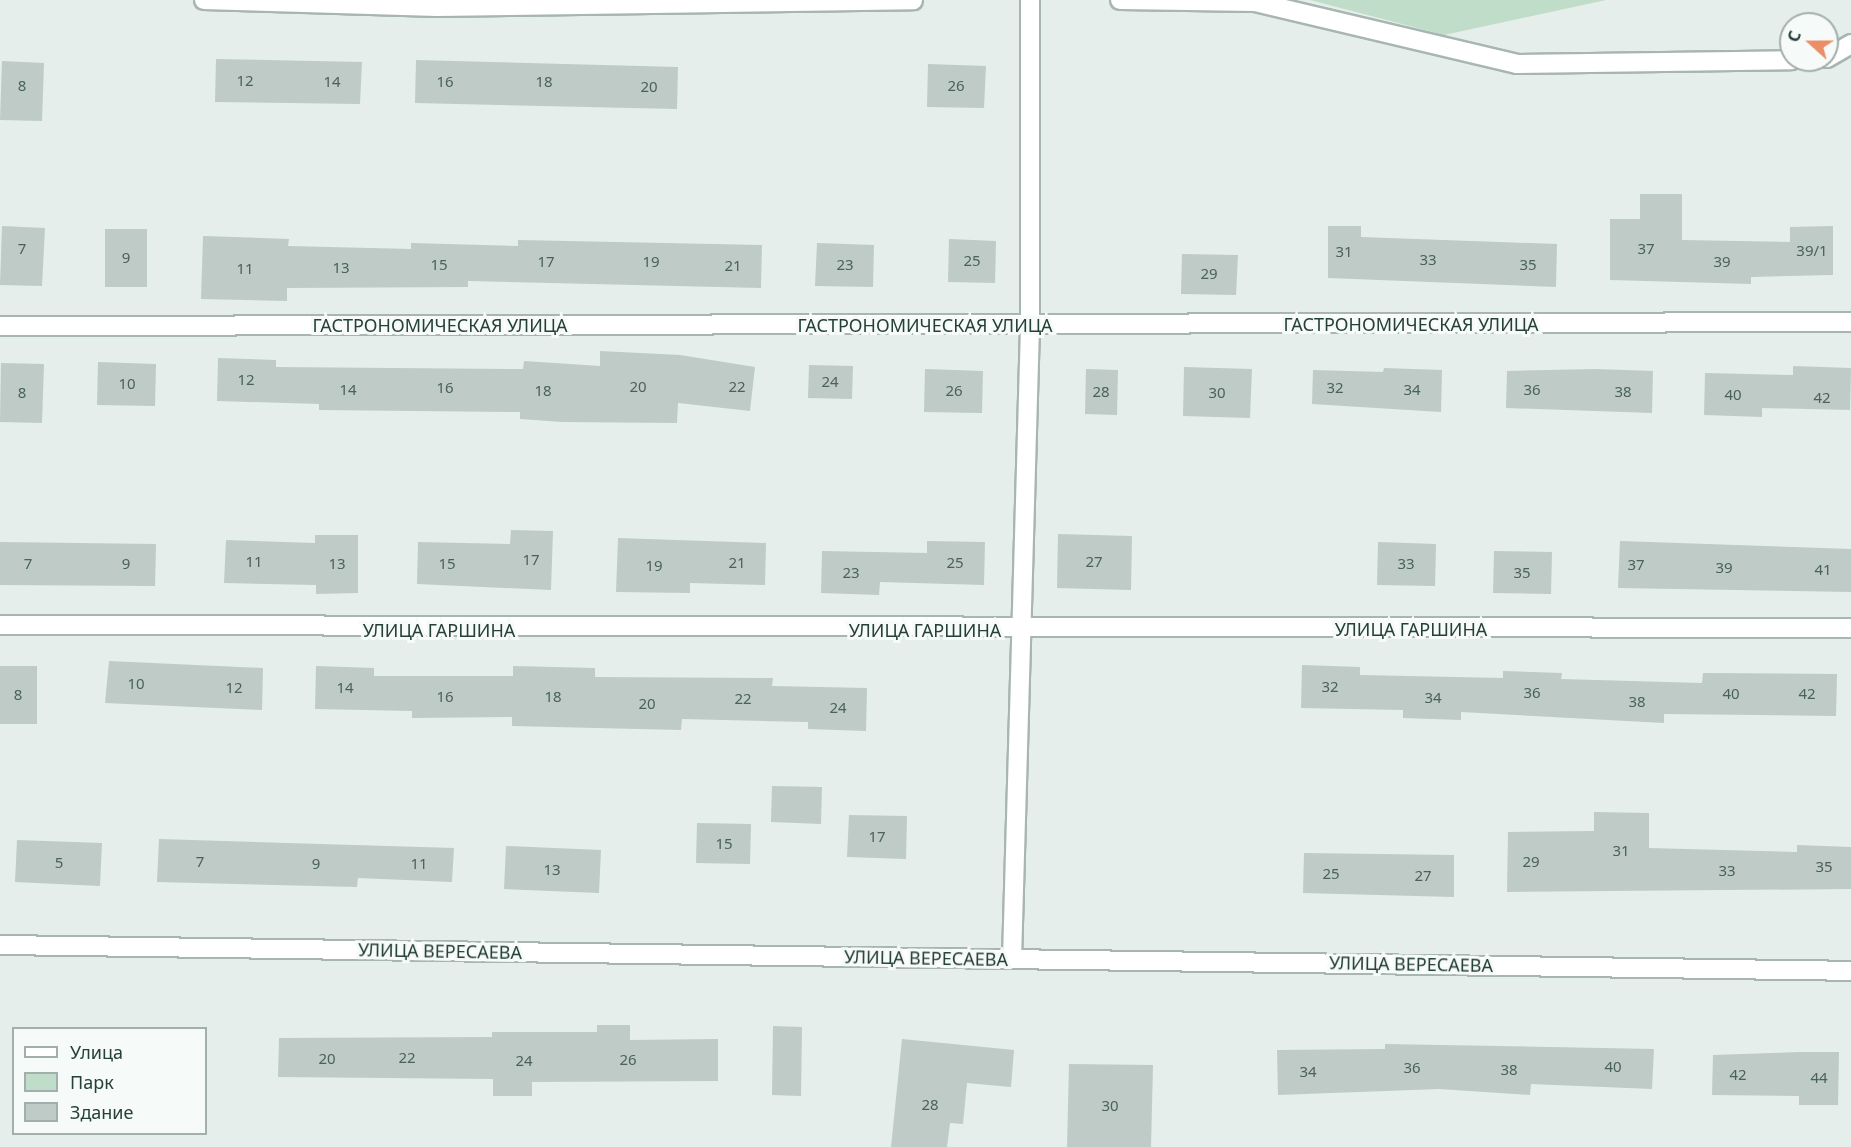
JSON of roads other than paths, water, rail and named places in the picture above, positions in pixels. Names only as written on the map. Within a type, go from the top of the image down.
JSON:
[{"type":"street","points":[[204,0],[437,7],[913,0]]},
{"type":"street","points":[[1012,959],[1019,630],[1030,325],[1030,0]]},
{"type":"street","points":[[1120,0],[1255,2],[1517,64],[1779,60]]},
{"type":"street","name":"ГАСТРОНОМИЧЕСКАЯ УЛИЦА","points":[[0,327],[1851,322]]},
{"type":"street","name":"УЛИЦА ГАРШИНА","points":[[0,625],[1019,630],[1851,628]]},
{"type":"street","name":"УЛИЦА ВЕРЕСАЕВА","points":[[0,945],[1851,971]]}]
